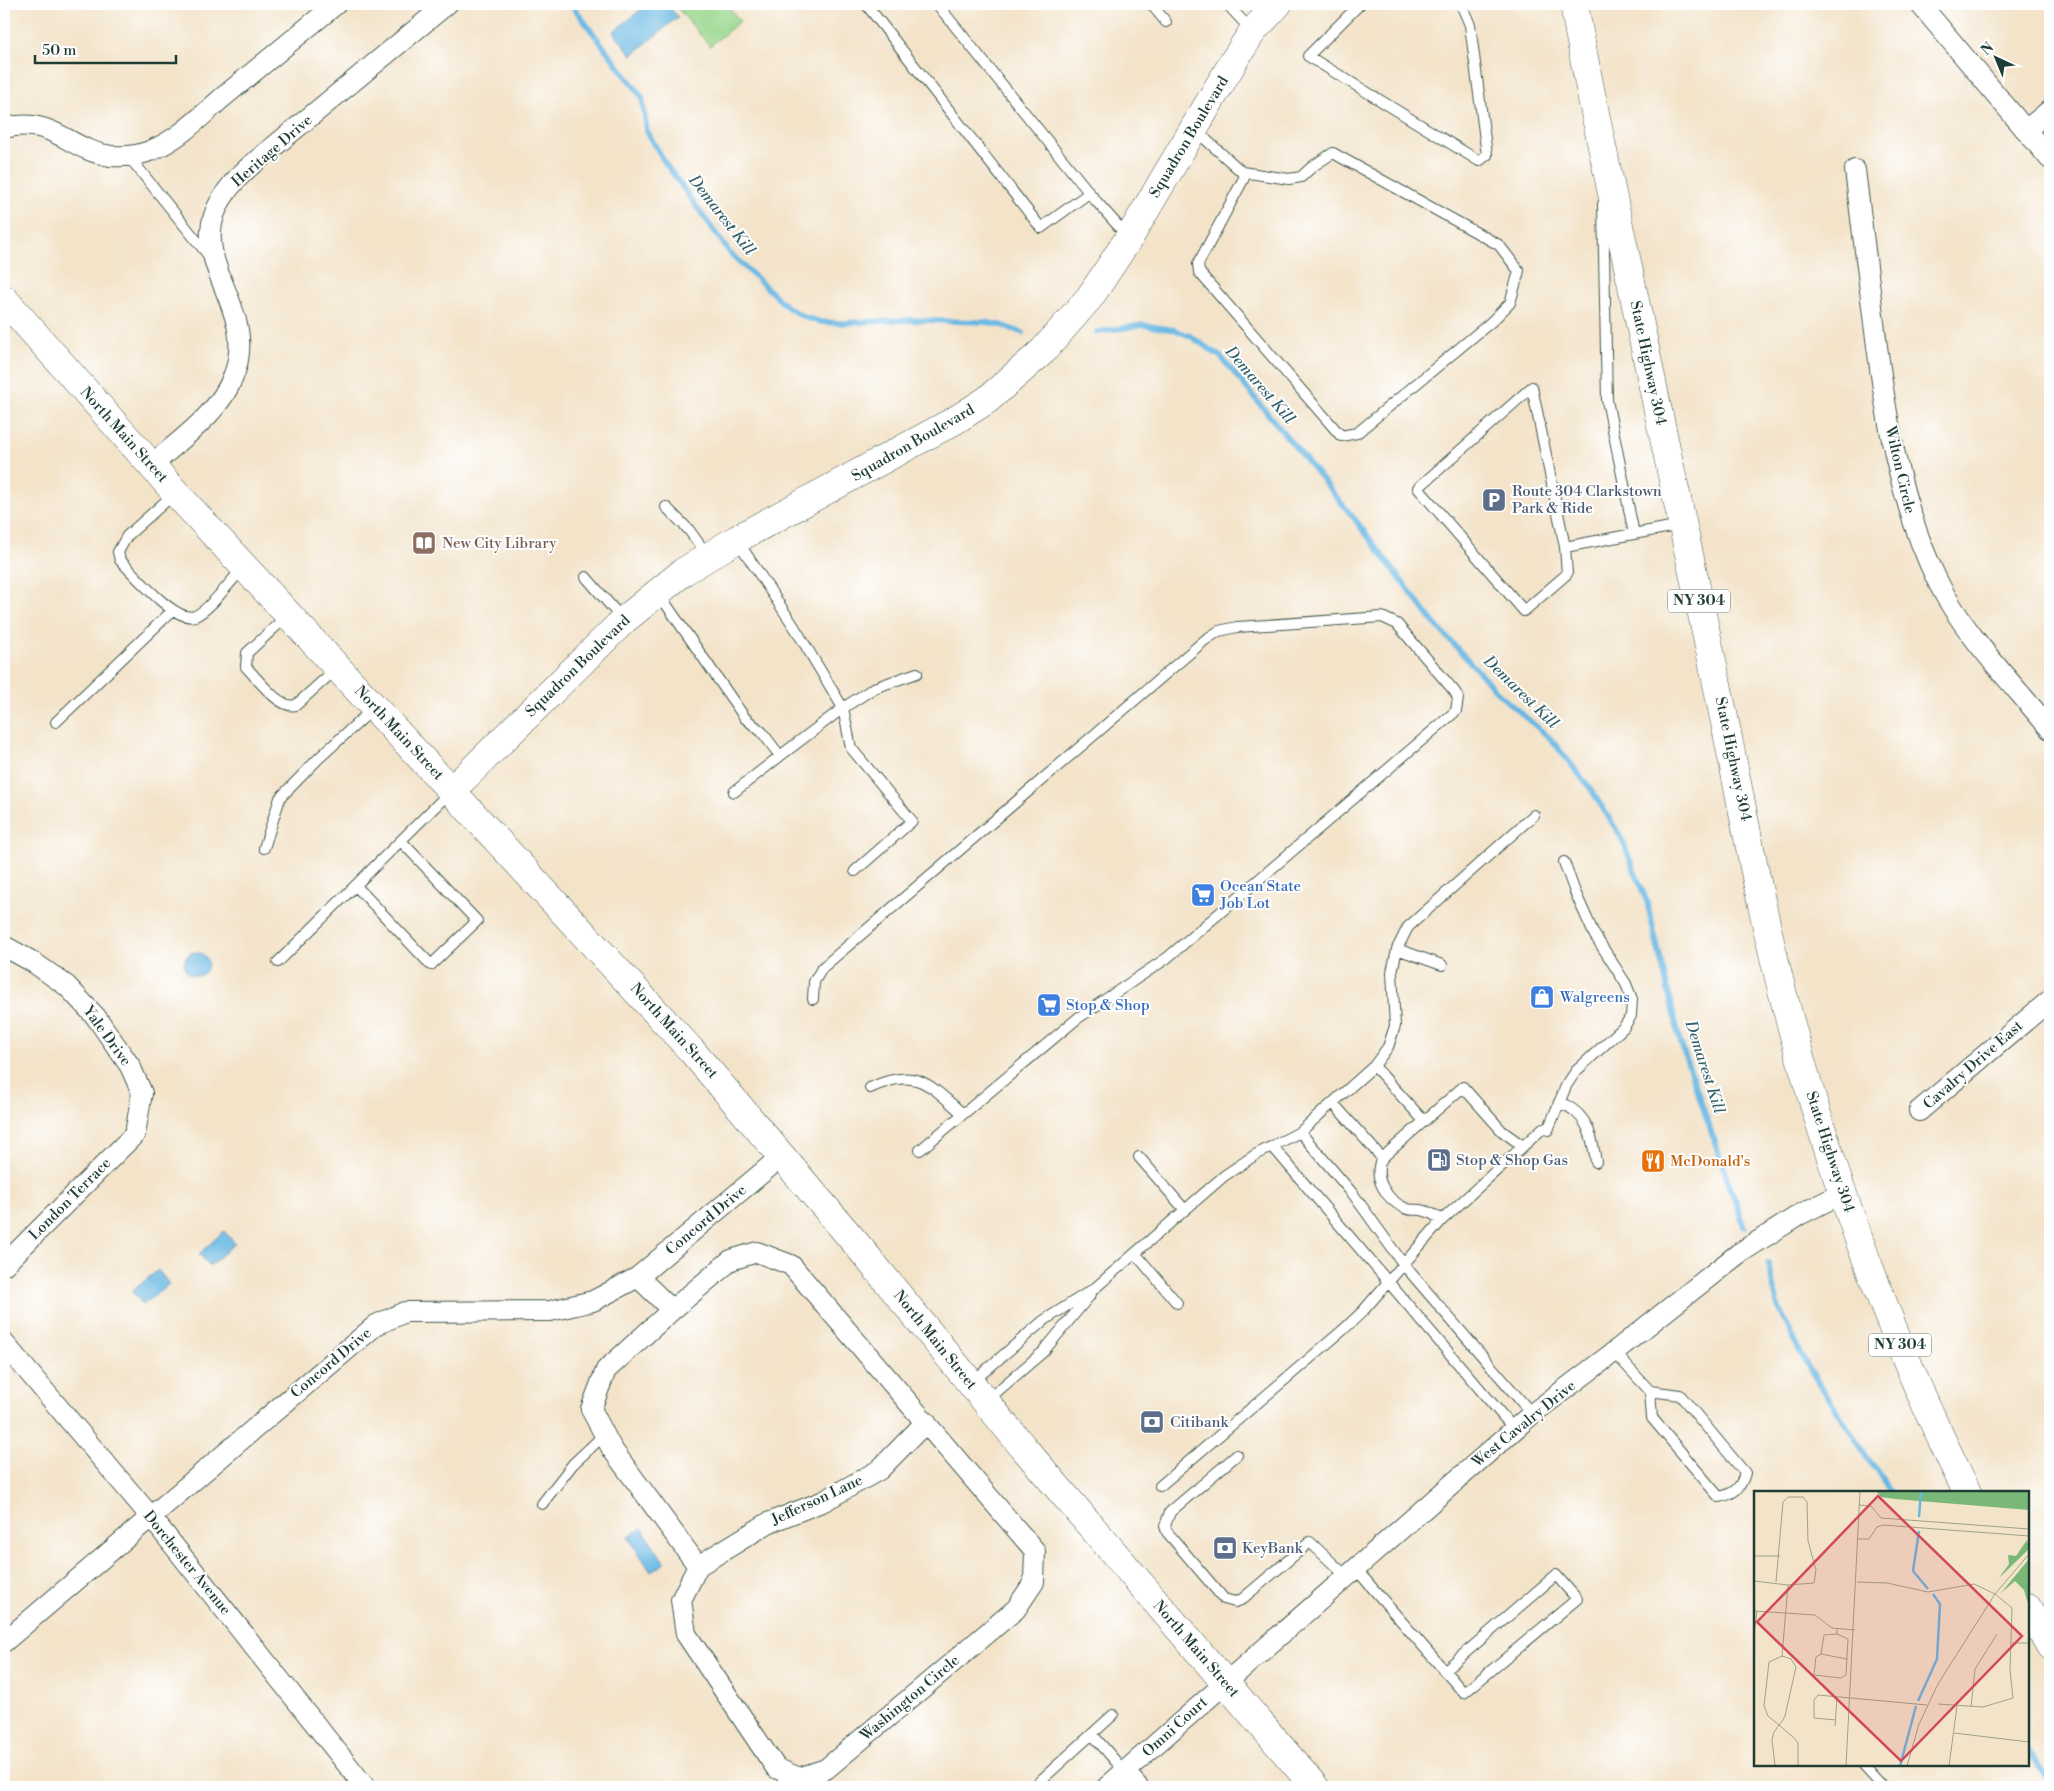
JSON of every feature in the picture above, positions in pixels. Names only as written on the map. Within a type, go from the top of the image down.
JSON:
[{"type":"street","points":[[4,128],[22,125],[43,127],[89,150],[120,156],[141,154],[171,140],[336,4]]},
{"type":"street","name":"Heritage Drive","points":[[151,466],[219,402],[234,375],[240,347],[238,328],[218,275],[210,240],[213,217],[221,199],[237,179],[447,4]]},
{"type":"street","name":"Squadron Boulevard","points":[[452,790],[623,621],[657,591],[707,556],[924,439],[987,400],[1043,351],[1067,326],[1090,297],[1129,238],[1253,31],[1278,4]]},
{"type":"street","name":"State Highway 304","points":[[1574,4],[1602,145],[1775,961],[1806,1078],[1843,1193],[1893,1329],[1920,1393],[1967,1491]]},
{"type":"street","points":[[1920,4],[2050,159]]},
{"type":"street","points":[[2026,130],[2050,110]]},
{"type":"street","name":"Wilton Circle","points":[[1855,170],[1883,392],[1896,464],[1914,526],[1938,584],[1975,639],[2050,729]]},
{"type":"street","name":"North Main Street","points":[[5,304],[151,466],[691,1050],[782,1156],[978,1393],[1315,1787]]},
{"type":"street","name":"Yale Drive","points":[[4,946],[33,962],[67,986],[96,1017],[130,1066],[142,1093],[135,1134]]},
{"type":"street","name":"Cavalry Drive East","points":[[1919,1111],[2050,1000]]},
{"type":"street","name":"London Terrace","points":[[4,1265],[135,1134]]},
{"type":"street","name":"Concord Drive","points":[[4,1642],[376,1325],[405,1312],[550,1311],[593,1301],[638,1277],[782,1156]]},
{"type":"street","name":"West Cavalry Drive","points":[[1225,1682],[1532,1414],[1614,1352],[1694,1287],[1762,1237],[1798,1214],[1843,1193]]},
{"type":"street","name":"Washington Circle","points":[[757,1252],[791,1265],[926,1422],[1035,1552],[1034,1582],[1016,1608],[826,1769],[799,1778],[776,1768],[686,1634],[681,1600],[698,1566],[612,1449],[591,1409],[606,1370],[730,1260],[757,1252]]},
{"type":"street","points":[[638,1277],[672,1310]]},
{"type":"street","name":"Dorchester Avenue","points":[[4,1343],[151,1517],[365,1787]]},
{"type":"street","name":"Jefferson Lane","points":[[698,1566],[768,1523],[824,1501],[879,1470],[926,1422]]},
{"type":"street","points":[[2029,1609],[2050,1647]]},
{"type":"street","name":"Omni Court","points":[[1107,1787],[1131,1780],[1225,1682]]},
{"type":"lane","points":[[866,4],[1041,228],[1089,193]]},
{"type":"lane","points":[[936,4],[1089,193],[1129,238]]},
{"type":"lane","points":[[1151,4],[1166,22]]},
{"type":"lane","points":[[1227,4],[1253,31]]},
{"type":"lane","points":[[1360,4],[1308,56],[1479,161],[1487,155],[1470,25],[1461,4]]},
{"type":"lane","points":[[1194,128],[1242,172],[1244,178],[1198,264],[1199,272],[1341,436],[1357,432],[1491,322],[1510,302],[1519,271],[1499,245],[1333,153],[1313,166],[1301,177],[1289,178],[1242,172]]},
{"type":"lane","points":[[1602,145],[1607,400],[1634,534]]},
{"type":"lane","points":[[120,156],[134,163],[200,242],[218,275]]},
{"type":"lane","points":[[1532,387],[1545,446],[1565,547],[1568,574],[1524,612],[1418,488],[1532,387]]},
{"type":"lane","points":[[175,492],[127,536],[118,552],[120,560],[173,610],[189,617],[201,612],[244,567]]},
{"type":"lane","points":[[666,507],[688,530],[707,556]]},
{"type":"lane","points":[[1565,547],[1682,525]]},
{"type":"lane","points":[[737,539],[796,628],[843,708],[851,748],[912,821],[855,871]]},
{"type":"lane","points":[[586,577],[623,621]]},
{"type":"lane","points":[[657,591],[745,718],[762,732],[780,756]]},
{"type":"lane","points":[[56,722],[173,610]]},
{"type":"lane","points":[[288,614],[247,653],[246,667],[286,707],[296,705],[338,667]]},
{"type":"lane","points":[[812,999],[814,982],[822,968],[1205,640],[1219,632],[1237,627],[1373,616],[1390,619],[1397,624],[1455,692],[1458,698],[1456,711],[1167,958],[1093,1006],[920,1150]]},
{"type":"lane","points":[[734,792],[843,708],[874,688],[917,673]]},
{"type":"lane","points":[[264,848],[280,798],[319,758],[375,707]]},
{"type":"lane","points":[[278,962],[402,842],[452,790]]},
{"type":"lane","points":[[978,1393],[1043,1321],[1095,1288],[1240,1164],[1300,1132],[1374,1066],[1388,1047],[1395,1026],[1392,972],[1397,949],[1408,927],[1534,815]]},
{"type":"lane","points":[[356,886],[430,965],[478,921],[402,842]]},
{"type":"lane","points":[[1160,1486],[1343,1330],[1388,1283],[1442,1220],[1543,1128],[1548,1130],[1559,1102],[1576,1071],[1624,1027],[1631,1016],[1632,999],[1626,984],[1594,934],[1577,899],[1564,862]]},
{"type":"lane","points":[[1397,949],[1442,965]]},
{"type":"lane","points":[[1374,1066],[1424,1121]]},
{"type":"lane","points":[[870,1088],[896,1078],[908,1077],[920,1080],[963,1114]]},
{"type":"lane","points":[[1442,1220],[1432,1213],[1421,1210],[1408,1210],[1398,1204],[1378,1179],[1377,1167],[1382,1158],[1463,1087],[1502,1131],[1524,1146]]},
{"type":"lane","points":[[1559,1102],[1569,1106],[1586,1121],[1591,1131],[1596,1162]]},
{"type":"lane","points":[[1333,1103],[1382,1158]]},
{"type":"lane","points":[[1300,1132],[1353,1194],[1404,1265],[1532,1414]]},
{"type":"lane","points":[[1273,1147],[1514,1429]]},
{"type":"lane","points":[[1139,1157],[1185,1210]]},
{"type":"lane","points":[[1135,1253],[1177,1303]]},
{"type":"lane","points":[[978,1393],[1042,1352],[1058,1336],[1095,1288]]},
{"type":"lane","points":[[1614,1352],[1650,1391],[1652,1418],[1718,1497],[1732,1494],[1743,1484],[1746,1473],[1680,1395],[1650,1391]]},
{"type":"lane","points":[[542,1504],[573,1464],[604,1434]]},
{"type":"lane","points":[[1237,1455],[1170,1512],[1165,1526],[1167,1532],[1224,1599],[1236,1602],[1242,1600],[1310,1542],[1350,1572],[1464,1694],[1577,1599],[1556,1575],[1444,1671]]},
{"type":"lane","points":[[1039,1782],[1113,1715]]},
{"type":"lane","points":[[1092,1734],[1131,1780]]},
{"type":"lane","points":[[1864,1766],[1883,1787]]},
{"type":"green space","points":[[674,4],[726,4],[740,21],[710,46]]},
{"type":"water","points":[[648,4],[667,4],[678,17],[632,55],[613,32]]},
{"type":"water","points":[[196,952],[205,955],[208,964],[205,973],[196,976],[187,973],[184,964],[187,955]]},
{"type":"water","points":[[224,1231],[235,1243],[210,1266],[199,1254]]},
{"type":"water","points":[[158,1270],[169,1284],[143,1305],[132,1291]]},
{"type":"water","points":[[642,1528],[665,1563],[651,1572],[628,1537]]},
{"type":"waterway","name":"Demarest Kill","points":[[571,4],[642,97],[647,131],[665,163],[730,253],[787,307],[804,317],[821,322],[909,320],[985,322],[1001,325],[1023,333]]},
{"type":"waterway","name":"Demarest Kill","points":[[1097,332],[1143,325],[1175,330],[1190,336],[1221,357],[1353,517],[1434,623],[1501,696],[1551,739],[1590,788],[1621,837],[1647,902],[1680,1041],[1744,1227]]},
{"type":"waterway","name":"Demarest Kill","points":[[1768,1263],[1777,1304],[1805,1362],[1889,1491]]},
{"type":"waterway","name":"Demarest Kill","points":[[2029,1752],[2050,1784]]},
{"type":"place","name":"Route 304 Clarkstown Park & Ride","points":[[1494,500]]},
{"type":"place","name":"New City Library","points":[[424,543]]},
{"type":"place","name":"Ocean State Job Lot","points":[[1203,895]]},
{"type":"place","name":"Walgreens","points":[[1542,997]]},
{"type":"place","name":"Stop & Shop","points":[[1049,1005]]},
{"type":"place","name":"Stop & Shop Gas","points":[[1439,1160]]},
{"type":"place","name":"McDonald's","points":[[1653,1161]]},
{"type":"place","name":"Citibank","points":[[1152,1422]]},
{"type":"place","name":"KeyBank","points":[[1225,1548]]}]
